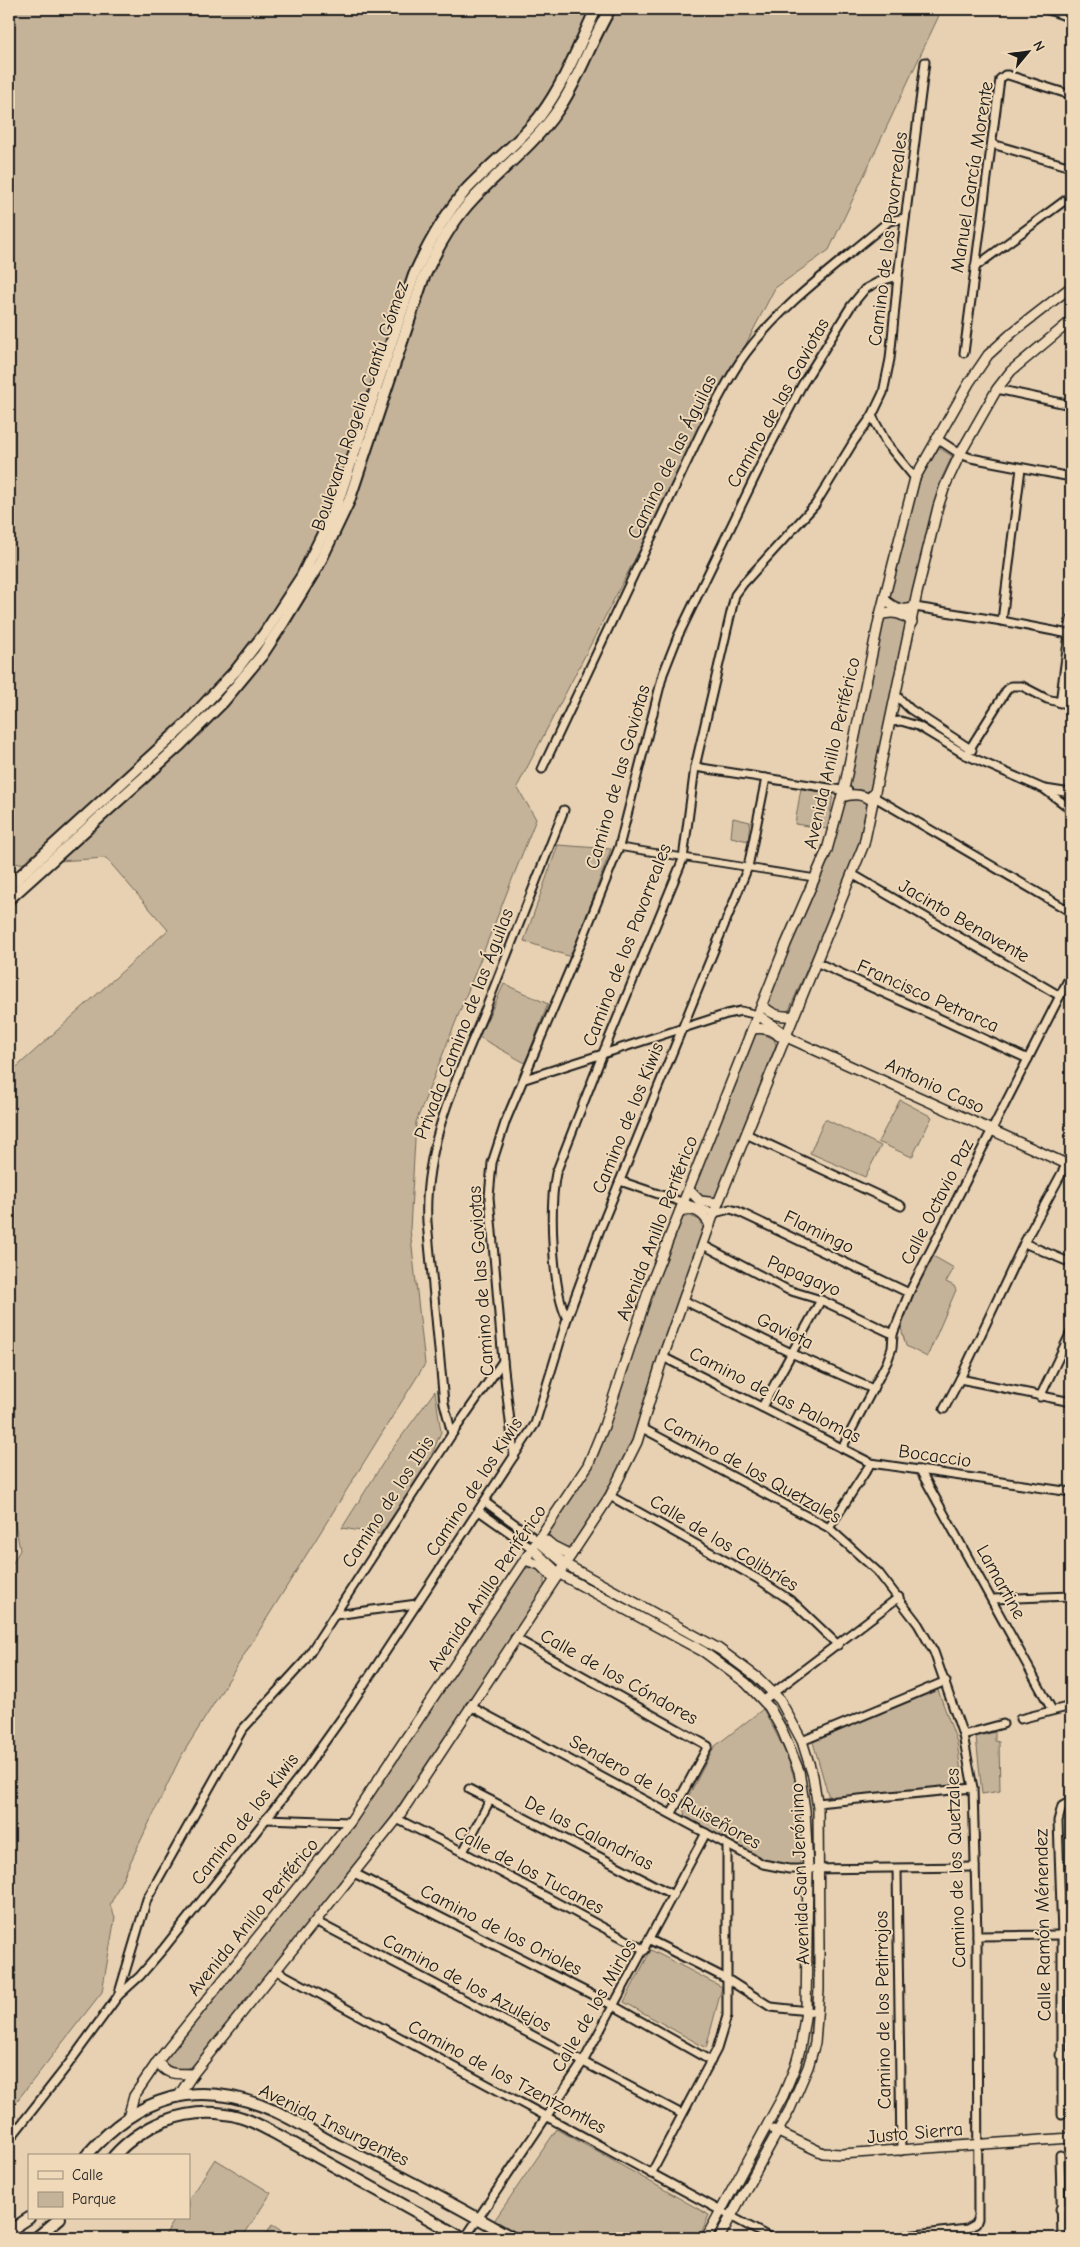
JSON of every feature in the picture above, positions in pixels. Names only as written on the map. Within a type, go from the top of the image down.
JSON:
[{"type":"main road","name":"Boulevard Rogelio Cantú Gómez","points":[[9,886],[185,725],[231,676],[264,634],[302,576],[336,507],[414,275],[426,248],[444,216],[466,190],[506,153],[539,117],[559,89],[596,9]]},
{"type":"main road","name":"Boulevard Rogelio Cantú Gómez","points":[[9,899],[180,745],[223,702],[278,631],[319,564],[349,500],[423,280],[433,256],[451,225],[472,199],[536,138],[557,112],[610,9]]},
{"type":"main road","name":"Avenida Insurgentes","points":[[88,2154],[105,2135],[128,2118],[152,2104],[198,2093],[228,2095],[273,2110],[385,2168],[511,2238]]},
{"type":"main road","name":"Avenida Insurgentes","points":[[116,2154],[127,2141],[146,2128],[180,2116],[199,2113],[226,2114],[250,2121],[278,2135],[464,2238]]},
{"type":"main road","points":[[9,2231],[28,2219]]},
{"type":"main road","points":[[36,2238],[58,2220]]},
{"type":"street","points":[[1046,9],[1071,18]]},
{"type":"street","points":[[1063,16],[1069,9]]},
{"type":"street","name":"Camino de los Pavorreales","points":[[568,1319],[563,1310],[557,1280],[552,1222],[552,1190],[556,1173],[602,1053],[683,859],[695,767],[729,612],[735,596],[743,584],[815,505],[854,441],[872,416],[883,393],[890,359],[898,276],[925,62]]},
{"type":"street","name":"Manuel García Morente","points":[[964,353],[999,83],[1002,76],[1008,75],[1071,95]]},
{"type":"street","points":[[992,144],[1071,167]]},
{"type":"street","points":[[975,267],[1071,196]]},
{"type":"street","name":"Camino de las Águilas","points":[[542,769],[677,481],[729,378],[746,353],[780,313],[889,221],[905,218]]},
{"type":"street","name":"Camino de las Gaviotas","points":[[514,1456],[503,1361],[489,1197],[492,1163],[506,1120],[525,1079],[619,847],[670,655],[767,452],[802,385],[851,306],[865,289],[878,282],[898,276]]},
{"type":"street","name":"Avenida Anillo Periférico","points":[[128,2118],[134,2096],[158,2061],[350,1822],[579,1479],[596,1448],[650,1286],[690,1190],[786,944],[835,828],[880,615],[915,478],[968,383],[988,355],[1071,287]]},
{"type":"street","points":[[178,2097],[193,2074],[356,1874],[397,1819],[610,1496],[631,1456],[642,1428],[663,1357],[718,1202],[865,839],[938,507],[960,454],[997,389],[1011,371],[1071,321]]},
{"type":"street","points":[[1060,329],[1071,331]]},
{"type":"street","points":[[997,389],[1071,404]]},
{"type":"street","points":[[872,416],[887,444],[915,478]]},
{"type":"street","points":[[936,438],[960,454],[1071,477]]},
{"type":"street","points":[[1002,621],[1021,468]]},
{"type":"street","points":[[884,600],[894,607],[904,610],[915,607],[1069,634]]},
{"type":"street","points":[[880,615],[893,613],[902,615],[912,622]]},
{"type":"street","points":[[1060,703],[1071,619]]},
{"type":"street","points":[[966,755],[1011,686],[1022,686],[1047,699],[1071,705]]},
{"type":"street","points":[[896,695],[910,709],[970,747],[978,758]]},
{"type":"street","points":[[891,722],[902,721],[918,726],[966,755],[978,758],[1044,789],[1071,809]]},
{"type":"street","points":[[695,767],[843,790],[853,794],[874,795],[1071,912]]},
{"type":"street","name":"Camino de los Kiwis","points":[[9,2140],[67,2066],[118,1996],[140,1976],[164,1948],[304,1771],[346,1712],[535,1424],[568,1319],[620,1181],[748,868],[766,778]]},
{"type":"street","points":[[1044,789],[1071,793]]},
{"type":"street","name":"Privada Camino de las Águilas","points":[[452,1434],[444,1403],[427,1222],[426,1204],[432,1156],[449,1101],[564,810]]},
{"type":"street","points":[[619,847],[683,859],[815,878]]},
{"type":"street","name":"Jacinto Benavente","points":[[852,874],[1060,996]]},
{"type":"street","name":"Francisco Petrarca","points":[[816,962],[1028,1058]]},
{"type":"street","name":"Calle Octavio Paz","points":[[842,1448],[890,1355],[893,1334],[909,1292],[1071,974]]},
{"type":"street","points":[[762,1006],[778,1016],[793,1016]]},
{"type":"street","points":[[525,1079],[602,1053],[741,1011],[758,1015],[785,1038]]},
{"type":"street","points":[[752,1029],[770,1030],[785,1038]]},
{"type":"street","name":"Antonio Caso","points":[[785,1038],[992,1130],[1070,1162]]},
{"type":"street","points":[[746,1134],[901,1206]]},
{"type":"street","points":[[944,1409],[1024,1244],[1070,1162]]},
{"type":"street","points":[[620,1181],[698,1212],[710,1225]]},
{"type":"street","points":[[690,1190],[700,1201],[718,1202]]},
{"type":"street","points":[[682,1207],[714,1213]]},
{"type":"street","name":"Flamingo","points":[[714,1213],[730,1209],[737,1211],[909,1292]]},
{"type":"street","points":[[1024,1244],[1071,1263]]},
{"type":"street","name":"Papagayo","points":[[703,1245],[788,1290],[821,1300],[893,1334]]},
{"type":"street","name":"Gaviota","points":[[683,1300],[791,1353],[873,1389]]},
{"type":"street","points":[[762,1407],[821,1300]]},
{"type":"street","points":[[1040,1397],[1071,1332]]},
{"type":"street","name":"Camino de las Palomas","points":[[663,1357],[871,1463]]},
{"type":"street","name":"Camino de los Ibis","points":[[304,1662],[452,1434],[503,1361]]},
{"type":"street","points":[[960,1379],[1071,1402]]},
{"type":"street","name":"Camino de los Quetzales","points":[[642,1428],[829,1528],[878,1572],[918,1624],[934,1652],[964,1735],[973,1788],[977,1936],[978,2144],[976,2224],[967,2229],[889,2238]]},
{"type":"street","name":"Bocaccio","points":[[829,1528],[871,1463],[1071,1492]]},
{"type":"street","name":"Lamartine","points":[[920,1470],[1052,1710]]},
{"type":"street","name":"Calle de los Colibríes","points":[[610,1496],[765,1583],[793,1602],[838,1645]]},
{"type":"street","name":"Avenida San Jerónimo","points":[[484,1502],[538,1541],[565,1564],[719,1649],[741,1664],[774,1692],[802,1741],[814,1776],[817,1803],[818,1869],[815,2043],[808,2067],[778,2132],[719,2238]]},
{"type":"street","name":"Avenida San Jerónimo","points":[[479,1511],[538,1541],[556,1576],[704,1652],[727,1667],[764,1700],[782,1730],[799,1771],[805,1810],[808,1869],[806,2011],[795,2067],[767,2126],[706,2238]]},
{"type":"street","points":[[538,1541],[571,1554]]},
{"type":"street","points":[[525,1560],[540,1565],[556,1576]]},
{"type":"street","points":[[992,1599],[1071,1596]]},
{"type":"street","points":[[764,1700],[899,1597]]},
{"type":"street","points":[[335,1615],[417,1604]]},
{"type":"street","name":"Calle de los Cóndores","points":[[515,1638],[708,1746],[672,1813]]},
{"type":"street","name":"Camino de los Kiwis","points":[[118,1996],[140,1918],[147,1899],[166,1862],[242,1730],[304,1662]]},
{"type":"street","points":[[802,1741],[946,1681]]},
{"type":"street","name":"Sendero de los Ruiseñores","points":[[470,1706],[672,1813],[727,1846],[763,1864],[789,1869],[975,1867]]},
{"type":"street","points":[[1020,1719],[1071,1706]]},
{"type":"street","points":[[964,1735],[1003,1724]]},
{"type":"street","points":[[817,1803],[973,1788]]},
{"type":"street","name":"De las Calandrias","points":[[469,1789],[673,1895]]},
{"type":"street","points":[[463,1852],[490,1800]]},
{"type":"street","name":"Calle Ramón Ménendez","points":[[1062,2115],[1060,2056],[1062,1935],[1058,1821],[1062,1806],[1071,1802]]},
{"type":"street","points":[[266,1819],[350,1822]]},
{"type":"street","name":"Calle de los Tucanes","points":[[397,1819],[463,1852],[645,1950]]},
{"type":"street","name":"Calle de los Mirlos","points":[[464,2238],[583,2062],[645,1950],[706,1833]]},
{"type":"street","points":[[651,2174],[719,2044],[727,2016],[727,1846]]},
{"type":"street","name":"Camino de los Petirrojos","points":[[897,1869],[901,2151]]},
{"type":"street","name":"Camino de los Orioles","points":[[356,1874],[614,2006],[711,2060]]},
{"type":"street","name":"Camino de los Azulejos","points":[[317,1922],[682,2114]]},
{"type":"street","points":[[977,1936],[1062,1935]]},
{"type":"street","points":[[650,1940],[726,1980],[771,2007],[817,2012]]},
{"type":"street","name":"Camino de los Tzentzontles","points":[[277,1971],[730,2216]]},
{"type":"street","points":[[1060,2056],[1071,2055]]},
{"type":"street","points":[[158,2061],[164,2070],[171,2074],[193,2074]]},
{"type":"street","name":"Justo Sierra","points":[[767,2126],[823,2153],[841,2154],[1071,2138]]},
{"type":"street","points":[[1060,2155],[1062,2238]]},
{"type":"street","points":[[1060,2209],[1071,2208]]},
{"type":"street","points":[[730,2216],[772,2238]]},
{"type":"green space","points":[[9,9],[942,9],[829,250],[775,288],[517,787],[536,819],[416,1122],[410,1229],[425,1364],[180,1758],[110,1905],[115,1917],[102,1992],[9,2111],[9,1570],[20,1550],[9,1491],[9,1074],[168,930],[106,858],[9,864]]},
{"type":"green space","points":[[939,448],[952,456],[939,484],[860,843],[789,1010],[784,1013],[771,1008],[767,1004],[837,830],[902,538],[920,480]]},
{"type":"green space","points":[[1071,661],[1071,700],[1066,699]]},
{"type":"green space","points":[[801,788],[833,794],[828,829],[795,824]]},
{"type":"green space","points":[[733,818],[750,822],[748,841],[731,837]]},
{"type":"green space","points":[[558,845],[611,849],[571,957],[524,941]]},
{"type":"green space","points":[[504,984],[548,1004],[525,1063],[479,1037]]},
{"type":"green space","points":[[760,1033],[774,1039],[776,1045],[716,1197],[705,1198],[699,1194],[694,1184],[754,1034]]},
{"type":"green space","points":[[900,1100],[932,1117],[912,1157],[878,1142]]},
{"type":"green space","points":[[825,1119],[881,1146],[865,1177],[810,1153]]},
{"type":"green space","points":[[690,1216],[700,1220],[703,1228],[628,1455],[576,1541],[570,1547],[563,1546],[556,1543],[548,1531],[596,1459],[608,1430],[642,1318],[681,1218]]},
{"type":"green space","points":[[933,1256],[954,1268],[946,1282],[954,1286],[956,1290],[927,1357],[906,1346],[901,1328],[914,1293]]},
{"type":"green space","points":[[435,1391],[441,1432],[424,1474],[380,1534],[342,1528],[390,1452]]},
{"type":"green space","points":[[536,1567],[544,1575],[544,1587],[378,1837],[194,2066],[179,2071],[169,2070],[163,2061],[345,1836],[522,1571],[527,1568]]},
{"type":"green space","points":[[938,1690],[957,1742],[963,1787],[829,1798],[813,1742]]},
{"type":"green space","points":[[763,1709],[783,1747],[797,1788],[800,1816],[800,1865],[775,1864],[757,1857],[685,1816],[683,1807],[714,1747]]},
{"type":"green space","points":[[995,1732],[995,1741],[999,1742],[1000,1791],[982,1794],[976,1737]]},
{"type":"green space","points":[[651,1950],[722,1987],[706,2048],[624,2002]]},
{"type":"green space","points":[[557,2129],[709,2215],[699,2238],[527,2238],[494,2221]]},
{"type":"green space","points":[[215,2159],[271,2193],[242,2238],[163,2238],[175,2220],[190,2220],[190,2197]]},
{"type":"green space","points":[[272,2225],[293,2238],[263,2238]]}]
